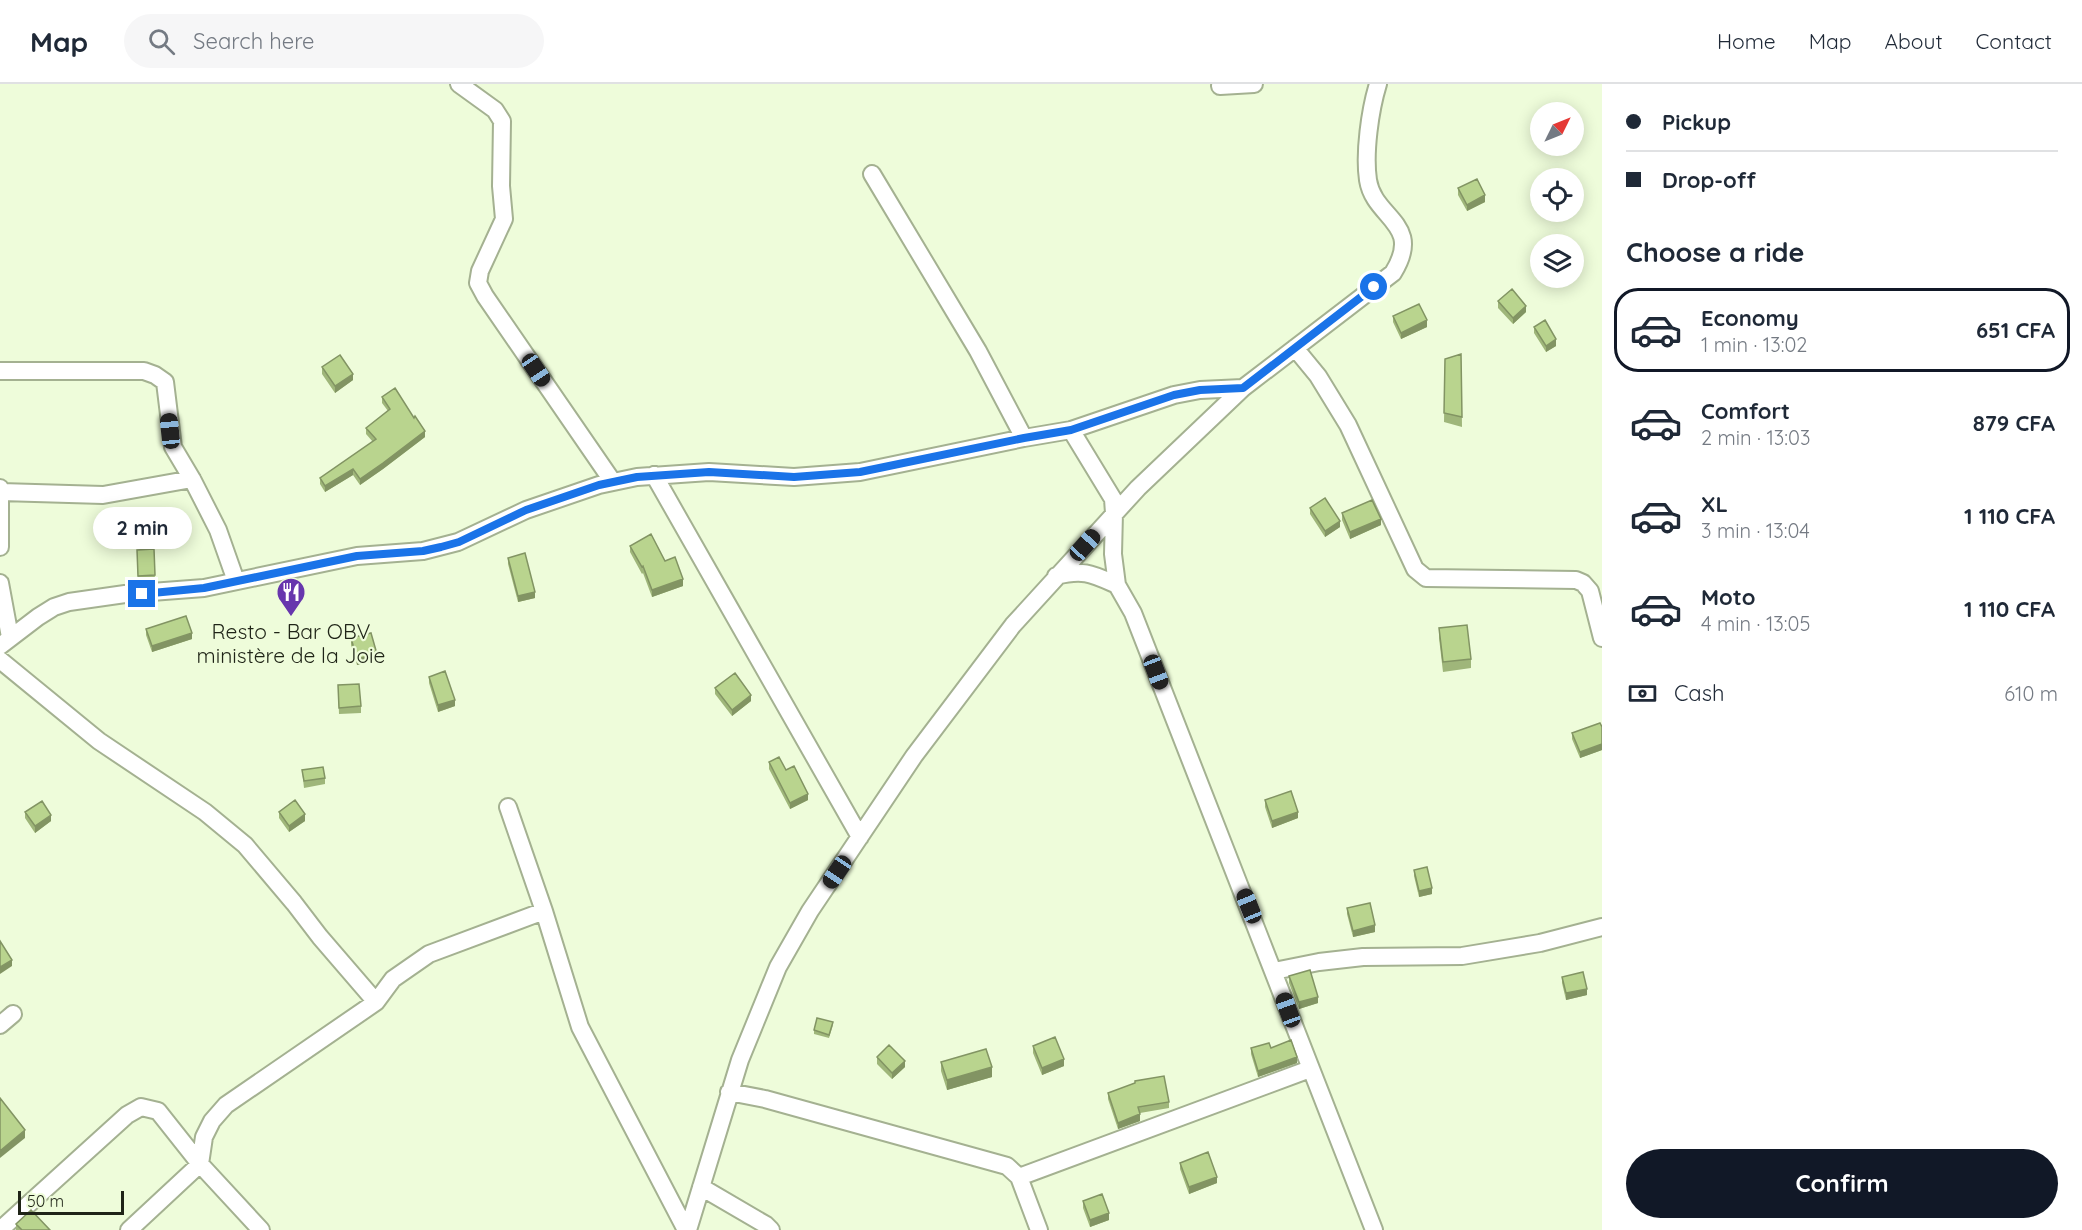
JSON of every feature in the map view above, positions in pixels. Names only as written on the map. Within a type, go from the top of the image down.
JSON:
[{"type":"street","points":[[459,84],[495,110],[502,121],[501,186],[504,219],[480,271],[478,283],[612,482]]},
{"type":"street","points":[[1220,86],[1254,84]]},
{"type":"street","points":[[687,1230],[729,1092],[763,998],[778,967],[810,911],[921,747],[1013,625],[1138,488],[1243,388],[1393,273],[1402,258],[1402,236],[1372,192],[1368,181],[1372,88]]},
{"type":"street","points":[[872,174],[978,351],[1024,438]]},
{"type":"street","points":[[1296,348],[1318,376],[1348,425],[1415,569],[1420,575],[1426,578],[1576,580],[1583,583],[1590,591],[1602,638]]},
{"type":"street","points":[[0,371],[144,371],[156,375],[165,382],[173,447],[218,530],[236,581]]},
{"type":"street","points":[[5,642],[54,607],[69,602],[125,594],[204,588],[357,556],[423,551],[459,542],[526,510],[612,482],[709,472],[794,477],[860,472],[1071,430],[1174,395],[1200,390],[1243,388]]},
{"type":"street","points":[[1071,430],[1113,500],[1113,554],[1117,585],[1133,613],[1374,1230]]},
{"type":"street","points":[[654,476],[860,837]]},
{"type":"street","points":[[1,492],[103,495],[192,479]]},
{"type":"street","points":[[0,488],[0,547]]},
{"type":"street","points":[[1056,576],[1074,572],[1089,573],[1117,585]]},
{"type":"street","points":[[0,583],[5,642]]},
{"type":"street","points":[[0,660],[99,741],[205,812],[245,845],[320,938],[376,1002]]},
{"type":"street","points":[[508,807],[544,911],[580,1027],[687,1230]]},
{"type":"street","points":[[129,1230],[200,1164],[204,1137],[212,1120],[226,1106],[376,1002],[393,979],[429,954],[544,911]]},
{"type":"street","points":[[1274,971],[1319,962],[1363,957],[1462,956],[1540,943],[1602,927]]},
{"type":"street","points":[[0,1025],[13,1014]]},
{"type":"street","points":[[1019,1177],[1310,1069]]},
{"type":"street","points":[[729,1092],[765,1099],[1007,1167],[1019,1177],[1039,1230]]},
{"type":"street","points":[[0,1230],[127,1115],[141,1107],[158,1111],[200,1164],[261,1230]]},
{"type":"street","points":[[701,1187],[771,1230]]},
{"type":"building","points":[[1477,179],[1485,195],[1467,205],[1458,188]]},
{"type":"building","points":[[1512,289],[1526,306],[1513,318],[1498,301]]},
{"type":"building","points":[[1419,304],[1427,320],[1401,333],[1393,316]]},
{"type":"building","points":[[1545,320],[1556,339],[1546,346],[1534,327]]},
{"type":"building","points":[[1461,354],[1462,417],[1444,413],[1445,359]]},
{"type":"building","points":[[340,355],[353,374],[335,386],[322,367]]},
{"type":"building","points":[[395,388],[425,431],[360,479],[353,469],[325,486],[320,478],[376,439],[366,428],[390,409],[382,397]]},
{"type":"building","points":[[1325,498],[1340,521],[1325,531],[1310,508]]},
{"type":"building","points":[[1372,500],[1381,519],[1350,532],[1342,513]]},
{"type":"building","points":[[651,534],[665,561],[675,557],[683,579],[652,590],[643,566],[630,546]]},
{"type":"building","points":[[154,549],[155,575],[138,576],[137,550]]},
{"type":"building","points":[[525,553],[535,592],[518,596],[508,558]]},
{"type":"building","points":[[186,616],[192,633],[152,646],[146,629]]},
{"type":"building","points":[[1467,625],[1471,659],[1443,662],[1439,628]]},
{"type":"building","points":[[371,633],[377,654],[357,659],[351,638]]},
{"type":"building","points":[[445,671],[455,700],[438,705],[429,677]]},
{"type":"building","points":[[735,673],[751,695],[732,710],[715,688]]},
{"type":"building","points":[[359,684],[361,706],[339,708],[338,685]]},
{"type":"building","points":[[1600,723],[1602,744],[1580,752],[1572,733]]},
{"type":"building","points":[[779,757],[786,770],[794,766],[808,794],[790,803],[769,762]]},
{"type":"building","points":[[323,767],[325,778],[304,781],[302,770]]},
{"type":"building","points":[[1291,791],[1298,812],[1272,821],[1265,800]]},
{"type":"building","points":[[295,800],[305,814],[289,826],[279,812]]},
{"type":"building","points":[[42,801],[51,815],[35,826],[25,812]]},
{"type":"building","points":[[1427,867],[1432,888],[1419,891],[1414,870]]},
{"type":"building","points":[[1370,903],[1375,925],[1353,931],[1347,908]]},
{"type":"building","points":[[0,941],[12,960],[0,967]]},
{"type":"building","points":[[1310,970],[1318,997],[1299,1002],[1289,976]]},
{"type":"building","points":[[1583,972],[1587,989],[1566,993],[1562,977]]},
{"type":"building","points":[[817,1018],[833,1022],[829,1035],[814,1030]]},
{"type":"building","points":[[1055,1037],[1064,1059],[1042,1068],[1033,1046]]},
{"type":"building","points":[[1291,1040],[1297,1057],[1258,1071],[1251,1048],[1269,1043],[1271,1048]]},
{"type":"building","points":[[889,1045],[905,1061],[892,1073],[877,1057]]},
{"type":"building","points":[[986,1049],[992,1067],[947,1080],[941,1062]]},
{"type":"building","points":[[1164,1076],[1169,1102],[1138,1107],[1140,1114],[1118,1123],[1108,1093],[1135,1083],[1135,1081]]},
{"type":"building","points":[[0,1098],[25,1130],[0,1151]]},
{"type":"building","points":[[1208,1152],[1217,1177],[1189,1187],[1180,1163]]},
{"type":"building","points":[[1102,1194],[1109,1213],[1090,1220],[1083,1201]]},
{"type":"building","points":[[31,1210],[50,1230],[22,1230],[16,1224]]},
{"type":"place","name":"Resto - Bar OBV ministère de la Joie","points":[[291,618]]},
{"type":"route","points":[[142,594],[204,588],[357,556],[423,551],[441,547],[459,542],[526,510],[599,485],[637,477],[709,472],[794,477],[860,472],[1071,430],[1174,395],[1200,390],[1243,388],[1374,287]]}]
